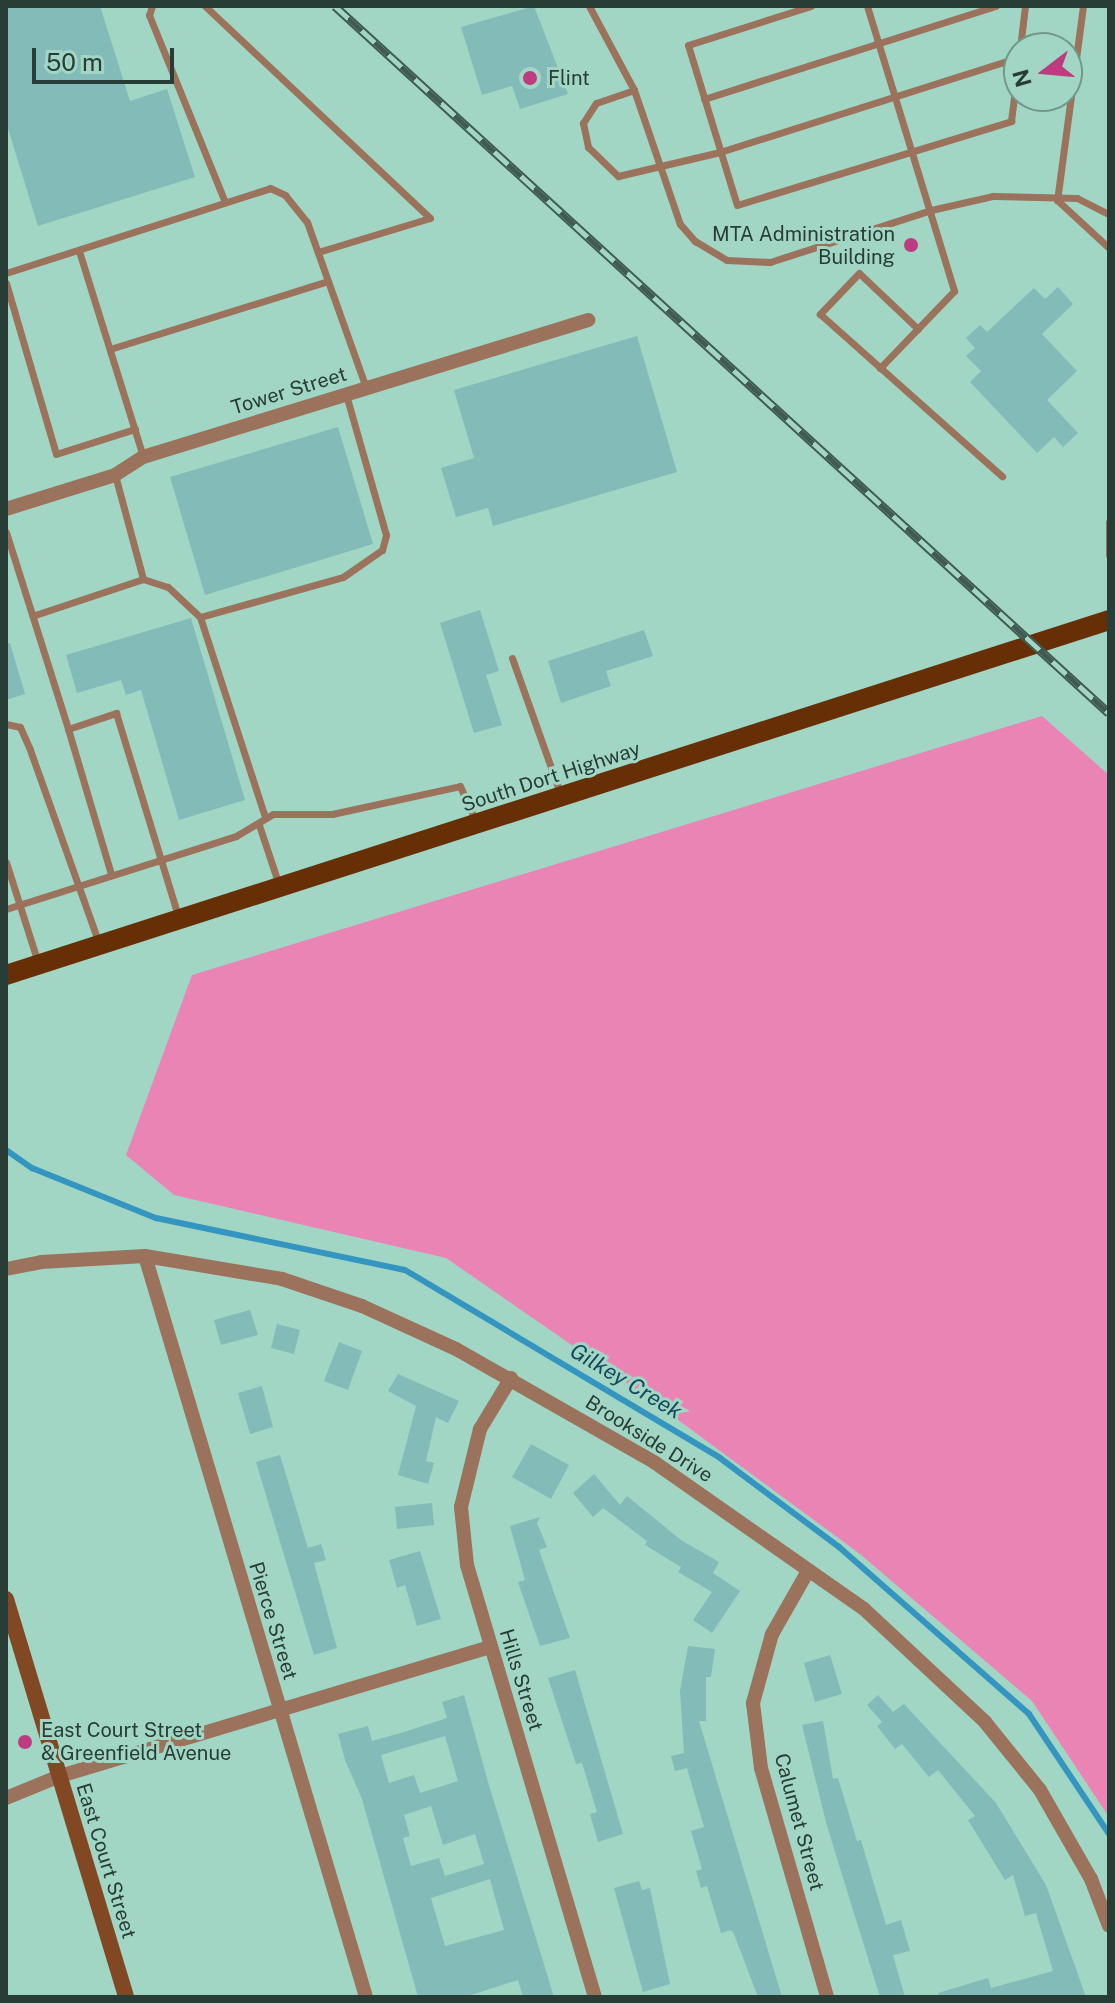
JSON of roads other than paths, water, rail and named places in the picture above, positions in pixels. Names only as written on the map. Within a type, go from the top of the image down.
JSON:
[{"type":"main road","name":"South Dort Highway","points":[[6,975],[281,890],[1109,620]]},
{"type":"main road","name":"East Court Street","points":[[6,1599],[126,1997]]},
{"type":"street","name":"Tower Street","points":[[6,509],[115,475],[143,457],[588,320]]},
{"type":"street","name":"Brookside Drive","points":[[6,1269],[41,1262],[145,1256],[218,1265],[295,1284],[362,1306],[511,1378],[654,1462],[864,1609],[985,1722],[1040,1790],[1091,1879],[1109,1926]]},
{"type":"street","name":"Pierce Street","points":[[145,1256],[366,1997]]},
{"type":"street","name":"Hills Street","points":[[511,1378],[480,1429],[461,1507],[467,1565],[595,1997]]},
{"type":"street","name":"Calumet Street","points":[[808,1571],[772,1634],[753,1703],[761,1768],[827,1997]]},
{"type":"street","points":[[6,1798],[60,1776],[490,1647]]},
{"type":"lane","points":[[152,6],[149,15],[225,202]]},
{"type":"lane","points":[[205,6],[430,218],[318,252]]},
{"type":"lane","points":[[589,6],[634,90],[669,204],[695,241],[727,260],[749,264],[931,210],[1015,195],[1057,200],[1077,198],[1109,214]]},
{"type":"lane","points":[[811,6],[688,45],[737,205],[1011,121],[1012,112]]},
{"type":"lane","points":[[867,6],[954,291],[880,368]]},
{"type":"lane","points":[[704,99],[996,6]]},
{"type":"lane","points":[[1022,32],[1025,6]]},
{"type":"lane","points":[[1057,200],[1083,6]]},
{"type":"lane","points":[[634,90],[596,103],[583,123],[583,135],[588,147],[618,176],[659,169],[720,152],[1003,63]]},
{"type":"lane","points":[[6,273],[270,188],[285,195],[307,222],[366,388]]},
{"type":"lane","points":[[1057,200],[1109,248]]},
{"type":"lane","points":[[79,251],[143,457]]},
{"type":"lane","points":[[918,329],[859,273],[820,314],[1002,476]]},
{"type":"lane","points":[[110,349],[328,281]]},
{"type":"lane","points":[[6,283],[56,454],[135,429]]},
{"type":"lane","points":[[200,617],[343,577],[382,550],[386,535],[346,395]]},
{"type":"lane","points":[[115,475],[143,579]]},
{"type":"lane","points":[[1109,522],[1109,555]]},
{"type":"lane","points":[[6,532],[35,615],[111,874]]},
{"type":"lane","points":[[35,615],[143,579],[168,587],[200,617],[265,817]]},
{"type":"lane","points":[[512,658],[562,799]]},
{"type":"lane","points":[[68,729],[116,713],[180,922]]},
{"type":"lane","points":[[6,724],[20,727],[29,747],[99,946]]},
{"type":"lane","points":[[265,817],[332,814],[460,786],[478,826]]},
{"type":"lane","points":[[6,909],[259,825],[265,817]]},
{"type":"lane","points":[[259,825],[281,890]]},
{"type":"lane","points":[[6,862],[39,965]]},
{"type":"waterway","name":"Gilkey Creek","points":[[6,1150],[32,1168],[156,1218],[405,1270],[720,1458],[839,1547],[1029,1714],[1109,1834]]},
{"type":"railway","points":[[335,6],[1109,713]]},
{"type":"place","name":"Flint","points":[[530,78]]},
{"type":"place","name":"MTA Administration Building","points":[[911,245]]},
{"type":"place","name":"East Court Street & Greenfield Avenue","points":[[25,1742]]}]
